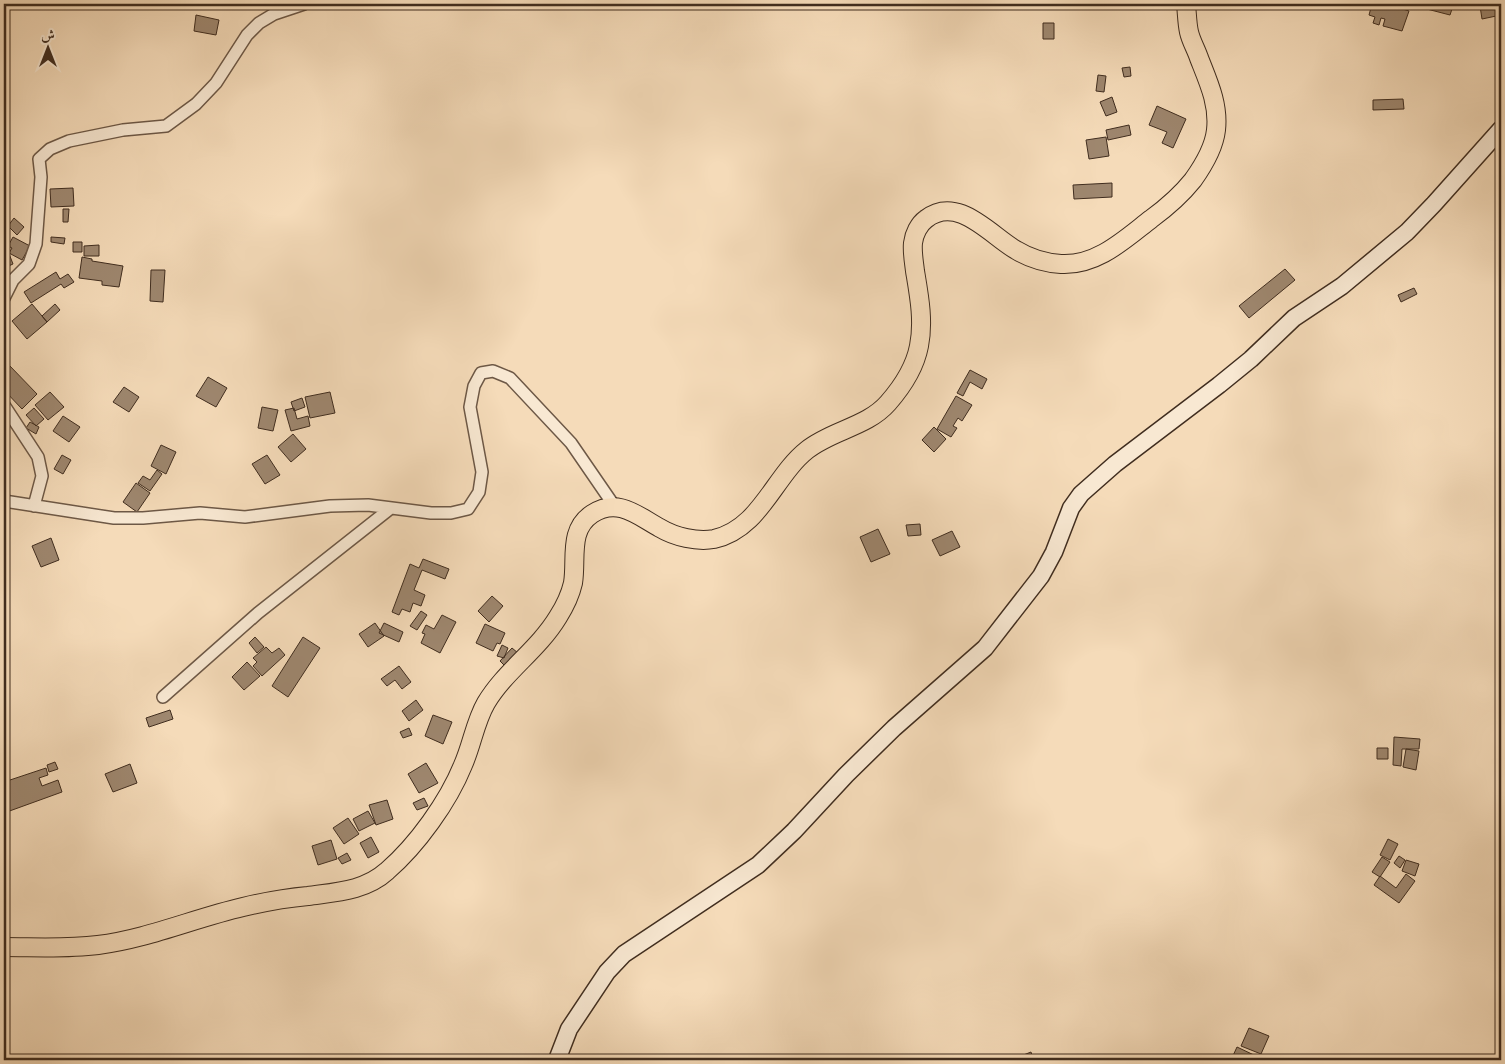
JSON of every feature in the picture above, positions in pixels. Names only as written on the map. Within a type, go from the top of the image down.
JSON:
[{"type":"main road","points":[[4,947],[68,948],[102,945],[242,907],[339,892],[364,886],[385,874],[416,840],[442,807],[465,762],[484,706],[499,685],[545,637],[567,602],[575,559],[574,543],[580,526],[588,516],[600,510],[615,507],[633,511],[664,531],[691,539],[713,539],[737,530],[750,519],[805,451],[826,438],[872,417],[886,406],[902,386],[919,345],[921,320],[913,242],[918,228],[927,218],[940,212],[958,212],[972,218],[1017,251],[1039,260],[1064,264],[1086,261],[1121,243],[1164,209],[1191,182],[1207,158],[1216,136],[1217,109],[1189,34],[1186,4]]},
{"type":"main road","points":[[557,1060],[569,1029],[607,972],[624,954],[758,865],[794,831],[846,774],[894,728],[985,648],[1041,576],[1054,552],[1071,508],[1081,494],[1115,464],[1238,370],[1294,318],[1342,286],[1407,232],[1501,129]]},
{"type":"street","points":[[4,298],[13,280],[29,264],[36,244],[41,177],[39,159],[50,149],[69,141],[123,130],[166,126],[196,104],[216,83],[246,35],[259,23],[274,14],[304,4]]},
{"type":"street","points":[[4,501],[114,518],[143,518],[200,513],[245,517],[330,506],[368,505],[431,513],[451,513],[468,509],[478,492],[482,472],[470,407],[474,386],[481,372],[493,371],[510,378],[571,443],[615,507]]},
{"type":"street","points":[[4,405],[38,457],[42,476],[34,506]]},
{"type":"street","points":[[163,697],[258,613],[391,508]]},
{"type":"building","points":[[1372,4],[1387,4],[1409,11],[1402,31],[1383,26],[1385,19],[1381,18],[1379,25],[1373,23],[1375,17],[1369,15]]},
{"type":"building","points":[[1424,4],[1461,4],[1460,8],[1453,6],[1450,15],[1423,8]]},
{"type":"building","points":[[1484,4],[1501,4],[1501,15],[1482,19],[1480,6]]},
{"type":"building","points":[[196,15],[219,20],[216,35],[194,31]]},
{"type":"building","points":[[1043,23],[1054,23],[1054,39],[1043,39]]},
{"type":"building","points":[[1130,67],[1131,76],[1124,77],[1122,68]]},
{"type":"building","points":[[1098,75],[1106,76],[1104,92],[1096,91]]},
{"type":"building","points":[[1112,97],[1117,112],[1106,116],[1100,102]]},
{"type":"building","points":[[1403,99],[1404,109],[1373,110],[1373,100]]},
{"type":"building","points":[[1157,106],[1186,119],[1173,148],[1162,143],[1167,132],[1149,125]]},
{"type":"building","points":[[1129,125],[1131,135],[1108,140],[1106,130]]},
{"type":"building","points":[[1106,137],[1109,156],[1089,159],[1086,140]]},
{"type":"building","points":[[1112,183],[1112,197],[1074,199],[1073,185]]},
{"type":"building","points":[[73,188],[74,206],[51,207],[50,189]]},
{"type":"building","points":[[63,209],[69,209],[68,222],[63,222]]},
{"type":"building","points":[[14,218],[24,227],[17,235],[8,226]]},
{"type":"building","points":[[13,237],[30,246],[22,260],[9,253],[12,248],[8,246]]},
{"type":"building","points":[[51,237],[65,238],[64,244],[51,242]]},
{"type":"building","points":[[73,242],[82,242],[82,252],[73,252]]},
{"type":"building","points":[[99,245],[99,256],[84,256],[84,246]]},
{"type":"building","points":[[6,246],[13,264],[4,268],[4,247]]},
{"type":"building","points":[[82,257],[92,259],[92,261],[123,266],[119,287],[102,285],[102,281],[79,278]]},
{"type":"building","points":[[1285,269],[1295,280],[1249,318],[1239,306]]},
{"type":"building","points":[[151,270],[165,270],[163,302],[150,301]]},
{"type":"building","points":[[56,272],[60,279],[68,274],[74,282],[64,288],[61,284],[31,303],[24,292]]},
{"type":"building","points":[[1414,288],[1417,294],[1401,302],[1398,295]]},
{"type":"building","points":[[32,304],[47,322],[27,339],[12,321]]},
{"type":"building","points":[[55,304],[60,310],[47,322],[42,316]]},
{"type":"building","points":[[9,365],[37,394],[22,409],[4,390],[4,369]]},
{"type":"building","points":[[970,370],[987,379],[982,389],[970,382],[963,396],[957,393]]},
{"type":"building","points":[[208,377],[227,388],[216,407],[196,396]]},
{"type":"building","points":[[124,387],[139,397],[129,412],[113,402]]},
{"type":"building","points":[[50,392],[64,407],[48,420],[35,405]]},
{"type":"building","points":[[330,392],[335,413],[310,418],[305,397]]},
{"type":"building","points":[[956,396],[972,405],[962,421],[958,418],[953,426],[957,428],[951,437],[937,429]]},
{"type":"building","points":[[302,398],[305,407],[294,411],[291,402]]},
{"type":"building","points":[[262,407],[278,410],[273,431],[258,428]]},
{"type":"building","points":[[34,408],[44,419],[36,426],[26,415]]},
{"type":"building","points":[[294,408],[297,419],[308,416],[310,426],[291,431],[285,410]]},
{"type":"building","points":[[63,416],[80,427],[69,442],[53,431]]},
{"type":"building","points":[[30,422],[39,427],[36,434],[26,428]]},
{"type":"building","points":[[934,427],[946,439],[934,452],[922,440]]},
{"type":"building","points":[[293,434],[306,449],[291,462],[278,447]]},
{"type":"building","points":[[161,445],[176,452],[166,474],[151,466]]},
{"type":"building","points":[[62,455],[71,460],[63,474],[54,469]]},
{"type":"building","points":[[267,455],[280,475],[265,484],[252,464]]},
{"type":"building","points":[[157,470],[162,474],[150,491],[138,483],[143,476],[150,480]]},
{"type":"building","points":[[136,483],[150,493],[137,512],[123,502]]},
{"type":"building","points":[[920,524],[921,535],[908,536],[906,525]]},
{"type":"building","points":[[878,529],[890,554],[871,562],[860,537]]},
{"type":"building","points":[[952,531],[960,547],[940,556],[932,540]]},
{"type":"building","points":[[51,538],[59,560],[41,567],[32,546]]},
{"type":"building","points":[[423,559],[449,569],[445,579],[422,570],[414,590],[425,595],[421,606],[413,603],[410,612],[402,609],[399,615],[392,612],[410,564],[419,568]]},
{"type":"building","points":[[492,596],[503,606],[489,622],[478,611]]},
{"type":"building","points":[[421,611],[427,615],[417,630],[410,626]]},
{"type":"building","points":[[442,615],[456,622],[440,653],[421,643],[425,634],[422,633],[426,625],[434,629]]},
{"type":"building","points":[[375,623],[384,636],[368,647],[359,634]]},
{"type":"building","points":[[384,623],[403,632],[399,642],[379,633]]},
{"type":"building","points":[[485,624],[505,633],[500,644],[497,643],[493,651],[476,643]]},
{"type":"building","points":[[255,637],[264,647],[257,653],[249,643]]},
{"type":"building","points":[[303,637],[320,648],[288,697],[272,686]]},
{"type":"building","points":[[502,645],[508,648],[504,658],[497,656]]},
{"type":"building","points":[[266,647],[272,653],[279,648],[285,655],[262,676],[253,666],[257,662],[253,658]]},
{"type":"building","points":[[512,648],[518,653],[506,667],[500,661]]},
{"type":"building","points":[[247,662],[260,676],[244,690],[232,677]]},
{"type":"building","points":[[399,666],[411,682],[402,689],[395,680],[387,686],[381,679]]},
{"type":"building","points":[[416,700],[423,710],[409,721],[402,711]]},
{"type":"building","points":[[170,710],[173,719],[149,727],[146,718]]},
{"type":"building","points":[[433,715],[452,722],[443,744],[425,736]]},
{"type":"building","points":[[409,728],[412,735],[403,738],[400,732]]},
{"type":"building","points":[[1394,737],[1420,739],[1419,749],[1402,749],[1401,766],[1393,765]]},
{"type":"building","points":[[1377,748],[1388,748],[1388,759],[1377,759]]},
{"type":"building","points":[[1406,749],[1419,751],[1416,770],[1403,767]]},
{"type":"building","points":[[55,762],[58,769],[49,772],[47,765]]},
{"type":"building","points":[[426,763],[438,783],[419,793],[408,774]]},
{"type":"building","points":[[130,764],[137,783],[113,792],[105,774]]},
{"type":"building","points":[[46,768],[48,775],[39,778],[42,786],[58,780],[62,792],[4,813],[4,782]]},
{"type":"building","points":[[424,798],[428,806],[417,810],[413,803]]},
{"type":"building","points":[[387,800],[393,819],[376,825],[369,805]]},
{"type":"building","points":[[368,811],[375,823],[359,831],[353,819]]},
{"type":"building","points":[[348,818],[359,834],[344,844],[333,828]]},
{"type":"building","points":[[371,837],[379,852],[368,858],[360,843]]},
{"type":"building","points":[[1388,839],[1398,844],[1390,860],[1380,855]]},
{"type":"building","points":[[331,840],[337,859],[318,865],[312,846]]},
{"type":"building","points":[[347,853],[351,860],[342,864],[338,858]]},
{"type":"building","points":[[1399,856],[1405,860],[1400,868],[1394,863]]},
{"type":"building","points":[[1382,857],[1390,862],[1380,877],[1372,872]]},
{"type":"building","points":[[1406,860],[1419,864],[1415,876],[1402,871]]},
{"type":"building","points":[[1406,874],[1415,881],[1399,903],[1374,885],[1380,876],[1396,888]]},
{"type":"building","points":[[1249,1028],[1269,1036],[1261,1054],[1241,1046]]},
{"type":"building","points":[[1237,1047],[1256,1056],[1254,1060],[1231,1060]]},
{"type":"building","points":[[1031,1052],[1033,1058],[1037,1057],[1038,1060],[1011,1060]]}]
